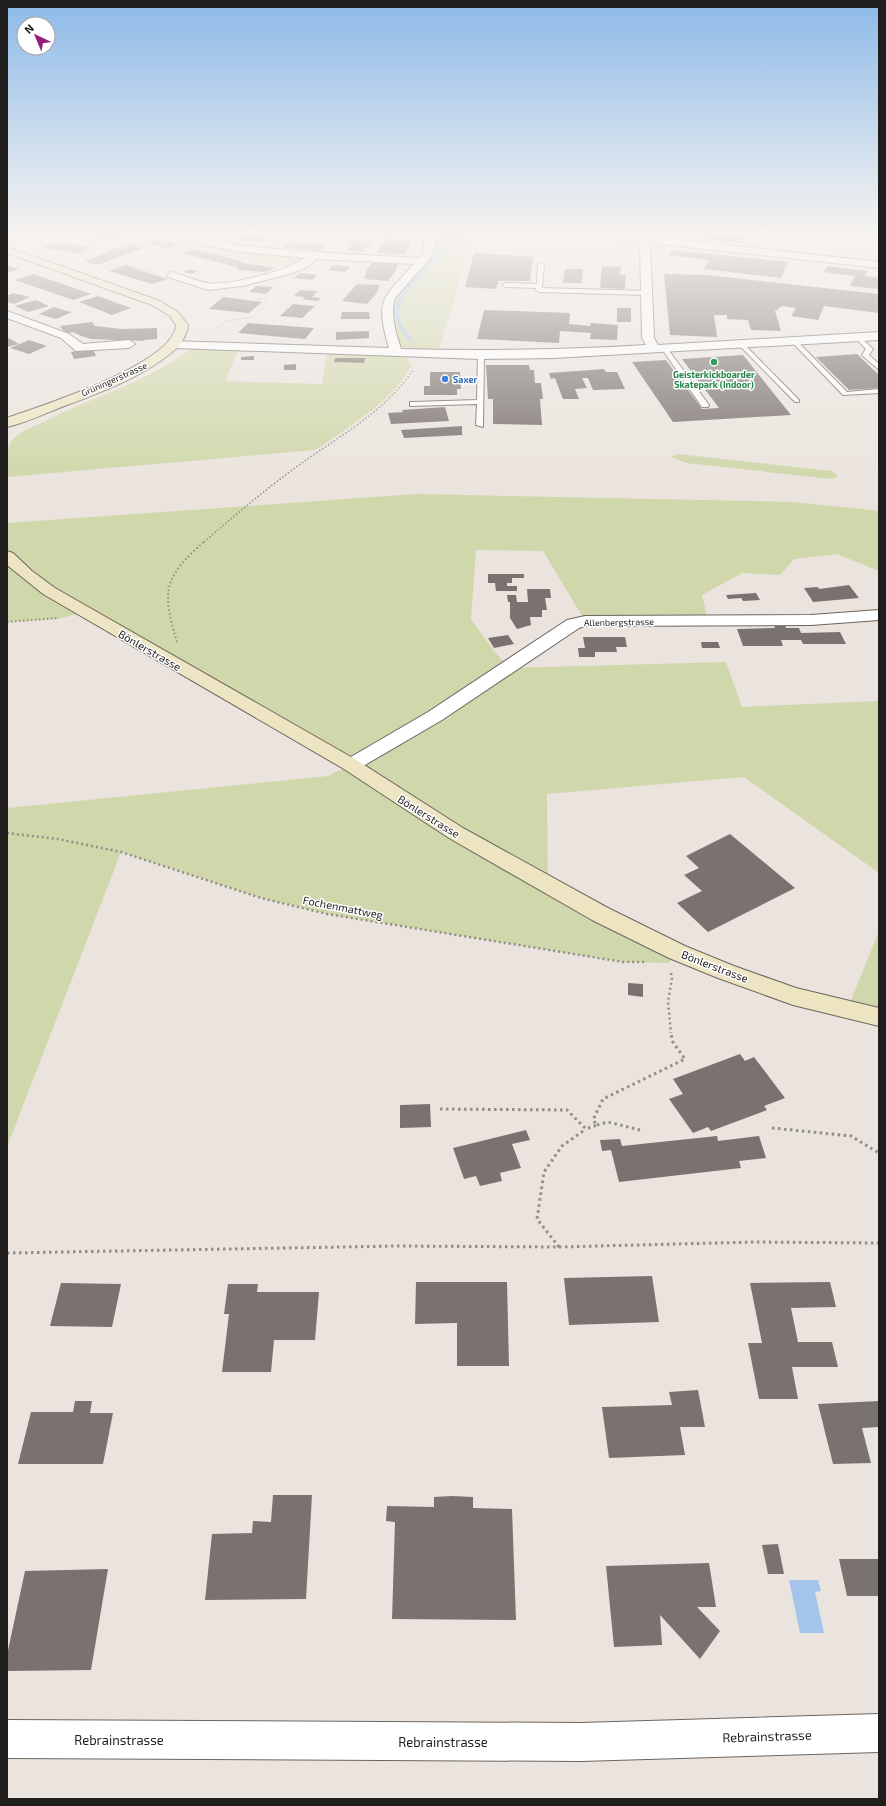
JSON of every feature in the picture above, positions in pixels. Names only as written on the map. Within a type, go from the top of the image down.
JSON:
[{"type":"street","name":"Grüningerstrasse","points":[[10,426],[130,374],[155,360],[179,338],[182,325],[173,313]]},
{"type":"street","points":[[385,313],[396,352]]},
{"type":"street","points":[[647,313],[648,338],[659,349]]},
{"type":"street","points":[[7,314],[65,336],[80,348],[129,344]]},
{"type":"street","points":[[174,344],[416,354],[481,355],[553,354],[659,349],[879,336]]},
{"type":"street","name":"Bönlerstrasse","points":[[7,556],[26,574],[49,591],[185,671],[351,765],[456,833],[673,957],[793,996],[879,1017]]},
{"type":"street","name":"Allenbergstrasse","points":[[351,765],[435,716],[573,624],[584,621],[811,620],[879,615]]},
{"type":"street","name":"Rebrainstrasse","points":[[7,1739],[581,1742],[879,1732]]},
{"type":"lane","points":[[857,337],[870,349],[865,355],[879,368]]},
{"type":"lane","points":[[794,341],[846,394],[879,391]]},
{"type":"lane","points":[[742,344],[797,401]]},
{"type":"lane","points":[[659,349],[705,405]]},
{"type":"lane","points":[[480,425],[481,355]]},
{"type":"lane","points":[[413,404],[481,402]]},
{"type":"path","points":[[214,345],[216,330],[227,321],[253,317],[257,313]]},
{"type":"path","points":[[185,671],[169,616],[167,596],[172,578],[180,565],[190,554],[257,496],[376,410],[409,377],[414,368],[416,354]]},
{"type":"path","points":[[7,622],[58,618],[84,612]]},
{"type":"path","name":"Fochenmattweg","points":[[7,834],[58,839],[121,852],[261,898],[327,914],[623,962],[673,957]]},
{"type":"path","points":[[598,1125],[593,1120],[603,1099],[685,1060],[672,1040],[668,1002],[672,978],[673,957]]},
{"type":"path","points":[[440,1109],[567,1110],[586,1129]]},
{"type":"path","points":[[559,1248],[537,1219],[544,1172],[562,1146],[586,1129],[608,1122],[640,1130]]},
{"type":"path","points":[[772,1128],[851,1136],[879,1153]]},
{"type":"path","points":[[7,1253],[397,1246],[559,1248],[754,1242],[879,1243]]},
{"type":"green space","points":[[392,313],[450,313],[438,352],[409,351],[401,347]]},
{"type":"green space","points":[[192,348],[239,348],[225,381],[322,384],[327,352],[400,355],[407,358],[411,365],[405,377],[383,401],[315,450],[7,477],[8,447],[16,436],[64,412],[157,370]]},
{"type":"green space","points":[[678,454],[832,471],[838,476],[831,479],[686,463],[671,457]]},
{"type":"green space","points":[[417,494],[794,502],[879,511],[879,571],[837,554],[794,559],[780,575],[742,573],[702,595],[708,620],[585,621],[543,551],[476,550],[471,619],[494,651],[509,668],[726,662],[742,707],[879,701],[879,873],[744,777],[547,794],[548,886],[677,952],[669,963],[623,962],[327,914],[261,898],[121,852],[7,1147],[7,808],[328,776],[351,765],[84,612],[58,619],[7,622],[7,523]]},
{"type":"green space","points":[[879,931],[879,1017],[847,1010]]},
{"type":"water","points":[[789,1580],[818,1580],[821,1591],[815,1592],[824,1633],[800,1633]]},
{"type":"building","points":[[41,313],[69,313],[56,319],[39,314]]},
{"type":"building","points":[[283,313],[307,313],[302,318],[280,316]]},
{"type":"building","points":[[342,313],[369,313],[370,319],[341,319]]},
{"type":"building","points":[[483,313],[570,313],[569,324],[590,326],[591,323],[618,325],[617,340],[590,339],[591,333],[560,331],[559,343],[477,339]]},
{"type":"building","points":[[617,313],[631,313],[631,322],[617,322]]},
{"type":"building","points":[[668,313],[776,313],[781,331],[751,330],[748,320],[727,319],[727,315],[714,315],[717,337],[670,335]]},
{"type":"building","points":[[793,313],[821,313],[818,320],[791,316]]},
{"type":"building","points":[[92,322],[95,326],[121,329],[157,328],[157,339],[144,341],[91,339],[73,332],[69,333],[63,330],[60,326]]},
{"type":"building","points":[[248,323],[314,328],[305,339],[238,333]]},
{"type":"building","points":[[369,331],[369,338],[336,340],[336,332]]},
{"type":"building","points":[[9,338],[19,344],[7,347],[7,339]]},
{"type":"building","points":[[29,340],[47,346],[29,354],[10,348]]},
{"type":"building","points":[[93,349],[96,356],[74,359],[71,352]]},
{"type":"building","points":[[857,354],[879,375],[879,388],[849,390],[816,357]]},
{"type":"building","points":[[743,355],[791,415],[673,422],[632,362],[666,360],[702,409],[719,408],[682,359]]},
{"type":"building","points":[[254,356],[254,360],[241,360],[241,357]]},
{"type":"building","points":[[335,358],[365,358],[364,363],[334,362]]},
{"type":"building","points":[[296,364],[296,370],[284,370],[284,365]]},
{"type":"building","points":[[486,365],[529,365],[530,370],[534,370],[535,383],[541,383],[543,399],[540,399],[542,425],[493,424],[493,399],[488,399]]},
{"type":"building","points":[[604,369],[606,372],[617,372],[625,389],[593,390],[588,378],[582,378],[587,388],[575,389],[579,399],[563,399],[555,378],[551,379],[549,373]]},
{"type":"building","name":"Saxer","points":[[430,372],[460,372],[461,389],[457,389],[457,395],[424,395],[424,386],[430,386]]},
{"type":"building","points":[[445,407],[449,421],[391,424],[388,413],[403,412],[402,410]]},
{"type":"building","points":[[462,426],[462,435],[404,438],[401,430]]},
{"type":"building","points":[[488,574],[524,574],[524,578],[512,578],[512,583],[507,583],[507,586],[517,586],[517,591],[496,591],[495,583],[488,583]]},
{"type":"building","points":[[849,585],[859,598],[813,602],[804,588],[818,587],[819,589]]},
{"type":"building","points":[[527,589],[550,589],[551,598],[545,598],[547,610],[542,610],[542,617],[530,617],[531,625],[517,629],[510,618],[510,602],[508,602],[507,595],[516,595],[517,602],[528,602]]},
{"type":"building","points":[[756,593],[760,600],[743,601],[741,598],[728,599],[726,595]]},
{"type":"building","points":[[774,625],[785,625],[786,628],[799,628],[801,633],[840,632],[846,644],[803,644],[801,640],[781,640],[783,646],[743,646],[737,629],[775,628]]},
{"type":"building","points":[[508,635],[514,644],[494,648],[488,638]]},
{"type":"building","points":[[583,637],[625,637],[627,647],[616,647],[617,652],[595,652],[595,657],[579,657],[578,648],[585,648]]},
{"type":"building","points":[[701,642],[718,642],[720,648],[702,648]]},
{"type":"building","points":[[730,834],[795,888],[708,932],[677,903],[702,891],[684,875],[699,868],[686,856]]},
{"type":"building","points":[[628,983],[643,984],[643,997],[628,995]]},
{"type":"building","points":[[740,1054],[745,1061],[754,1057],[785,1098],[764,1106],[767,1110],[711,1131],[708,1127],[693,1133],[669,1099],[683,1094],[673,1079]]},
{"type":"building","points":[[430,1104],[431,1127],[400,1128],[400,1105]]},
{"type":"building","points":[[526,1130],[530,1140],[512,1144],[521,1168],[500,1173],[502,1181],[480,1186],[476,1176],[464,1179],[453,1148]]},
{"type":"building","points":[[717,1136],[718,1141],[759,1136],[766,1158],[739,1161],[741,1168],[619,1182],[611,1150],[602,1151],[600,1140],[620,1139],[622,1146]]},
{"type":"building","points":[[652,1276],[659,1322],[569,1325],[564,1278]]},
{"type":"building","points":[[416,1282],[507,1282],[509,1366],[457,1366],[457,1323],[415,1324]]},
{"type":"building","points":[[830,1282],[836,1307],[791,1308],[798,1342],[832,1342],[838,1367],[792,1367],[798,1399],[759,1399],[748,1343],[762,1343],[750,1283]]},
{"type":"building","points":[[61,1283],[121,1284],[112,1327],[50,1326]]},
{"type":"building","points":[[228,1284],[258,1284],[257,1292],[319,1292],[315,1340],[274,1340],[271,1372],[222,1372],[229,1314],[224,1314]]},
{"type":"building","points":[[698,1390],[705,1427],[680,1427],[685,1455],[609,1458],[602,1407],[672,1405],[669,1392]]},
{"type":"building","points":[[75,1401],[92,1401],[90,1413],[113,1413],[103,1464],[18,1464],[31,1412],[73,1412]]},
{"type":"building","points":[[879,1401],[879,1427],[862,1428],[871,1463],[833,1464],[818,1404]]},
{"type":"building","points":[[273,1495],[312,1495],[306,1599],[205,1600],[212,1534],[252,1533],[253,1521],[271,1522]]},
{"type":"building","points":[[434,1497],[473,1497],[473,1508],[512,1509],[516,1620],[392,1619],[395,1522],[386,1521],[387,1506],[434,1507]]},
{"type":"building","points":[[778,1544],[784,1574],[768,1574],[762,1545]]},
{"type":"building","points":[[839,1559],[879,1559],[879,1596],[847,1596]]},
{"type":"building","points":[[709,1563],[716,1607],[697,1607],[720,1631],[700,1659],[660,1615],[662,1645],[614,1647],[606,1566]]},
{"type":"building","points":[[108,1569],[91,1670],[7,1671],[7,1655],[25,1571]]},
{"type":"waterway","points":[[397,313],[399,322],[411,341]]},
{"type":"place","name":"Geisterkickboarder Skatepark (Indoor)","points":[[714,362]]},
{"type":"place","name":"Saxer","points":[[445,379]]}]
